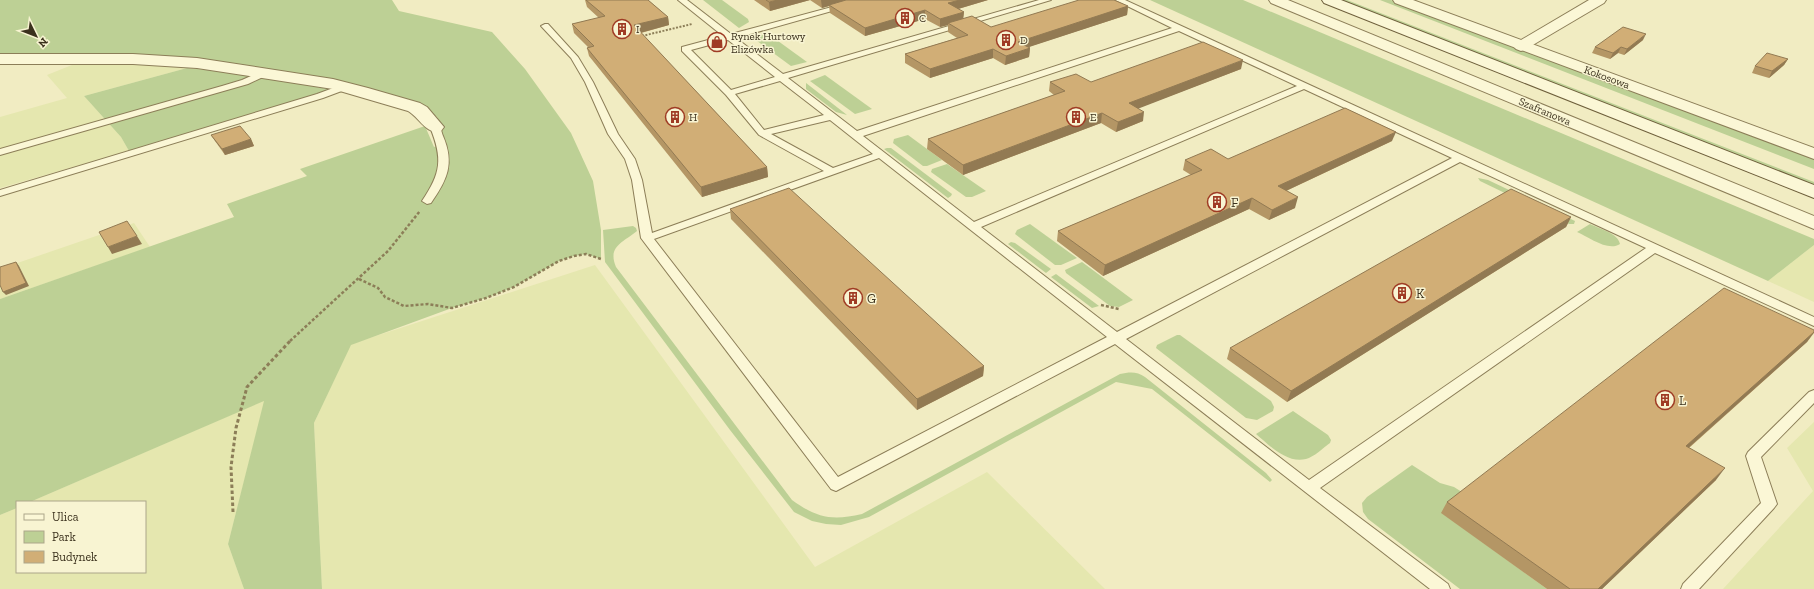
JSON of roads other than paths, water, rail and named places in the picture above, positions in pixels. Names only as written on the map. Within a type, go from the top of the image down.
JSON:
[{"type":"street","name":"Szafranowa","points":[[1276,0],[1814,223]]},
{"type":"street","points":[[1329,0],[1814,192]]},
{"type":"street","points":[[1363,0],[1401,17],[1814,177]]},
{"type":"street","name":"Kokosowa","points":[[1400,0],[1814,154]]},
{"type":"street","points":[[1521,46],[1599,0]]},
{"type":"street","points":[[0,59],[161,60],[197,63],[344,87],[414,107],[421,111],[435,127]]},
{"type":"lane","points":[[682,0],[783,77],[1309,488],[1442,589]]},
{"type":"lane","points":[[832,171],[762,133],[729,93],[685,49],[867,0]]},
{"type":"lane","points":[[729,93],[1046,0]]},
{"type":"lane","points":[[1119,0],[1814,322]]},
{"type":"lane","points":[[545,26],[574,56],[589,82],[613,134],[630,159],[637,180],[647,238],[836,485],[1460,158]]},
{"type":"lane","points":[[856,135],[1179,28]]},
{"type":"lane","points":[[0,152],[225,88],[245,82],[262,74]]},
{"type":"lane","points":[[973,226],[1304,86]]},
{"type":"lane","points":[[0,194],[320,96],[344,87]]},
{"type":"lane","points":[[762,133],[833,116]]},
{"type":"lane","points":[[427,201],[437,187],[446,161],[443,146],[435,127]]},
{"type":"lane","points":[[647,238],[881,154]]},
{"type":"lane","points":[[1309,488],[1654,248]]},
{"type":"lane","points":[[1689,589],[1769,504],[1752,456],[1814,395]]},
{"type":"place","name":"C","points":[[905,18]]},
{"type":"place","name":"I","points":[[622,29]]},
{"type":"place","name":"D","points":[[1006,40]]},
{"type":"place","name":"Rynek Hurtowy Elizówka","points":[[717,42]]},
{"type":"place","name":"H","points":[[675,117]]},
{"type":"place","name":"E","points":[[1076,117]]},
{"type":"place","name":"F","points":[[1217,202]]},
{"type":"place","name":"K","points":[[1402,293]]},
{"type":"place","name":"G","points":[[853,298]]},
{"type":"place","name":"L","points":[[1665,400]]}]
